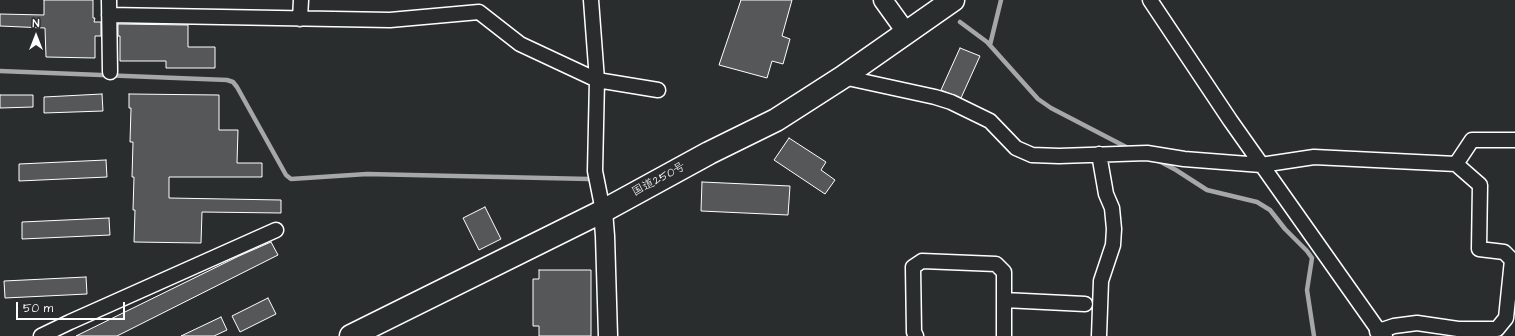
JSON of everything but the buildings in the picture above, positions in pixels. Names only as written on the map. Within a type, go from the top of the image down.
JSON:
[{"type":"highway","name":"国道250号","points":[[351,336],[603,211],[709,153],[776,120],[849,78],[906,32],[953,0]]},
{"type":"street","points":[[109,0],[110,72]]},
{"type":"street","points":[[300,19],[301,0]]},
{"type":"street","points":[[591,0],[597,80],[596,171],[603,211],[605,236],[608,336]]},
{"type":"street","points":[[883,0],[906,32]]},
{"type":"street","points":[[849,78],[935,97],[951,102],[990,121],[1016,148],[1032,155],[1147,153],[1184,159],[1261,165],[1314,157],[1456,164],[1480,184],[1479,249],[1504,252],[1512,260],[1506,318],[1497,329],[1458,329],[1417,323],[1398,325],[1381,334],[1261,165],[1150,0]]},
{"type":"street","points":[[109,15],[390,20],[480,12],[520,44],[597,80],[658,90]]},
{"type":"street","points":[[1456,164],[1472,140],[1515,140]]},
{"type":"street","points":[[1099,154],[1106,194],[1112,208],[1114,229],[1113,245],[1101,281],[1100,336]]},
{"type":"street","points":[[41,336],[276,230]]},
{"type":"street","points":[[916,336],[914,332],[913,267],[922,261],[996,264],[1004,272],[1004,336]]},
{"type":"street","points":[[1004,300],[1085,304]]},
{"type":"waterway","points":[[990,45],[1001,0]]},
{"type":"waterway","points":[[960,22],[987,42],[1038,99],[1051,108],[1130,149]]},
{"type":"waterway","points":[[0,71],[227,80],[233,82],[286,175],[291,179],[367,174],[589,179]]},
{"type":"waterway","points":[[1159,161],[1207,190],[1257,202],[1270,210],[1285,229],[1307,251],[1312,258],[1307,290],[1314,336]]}]
